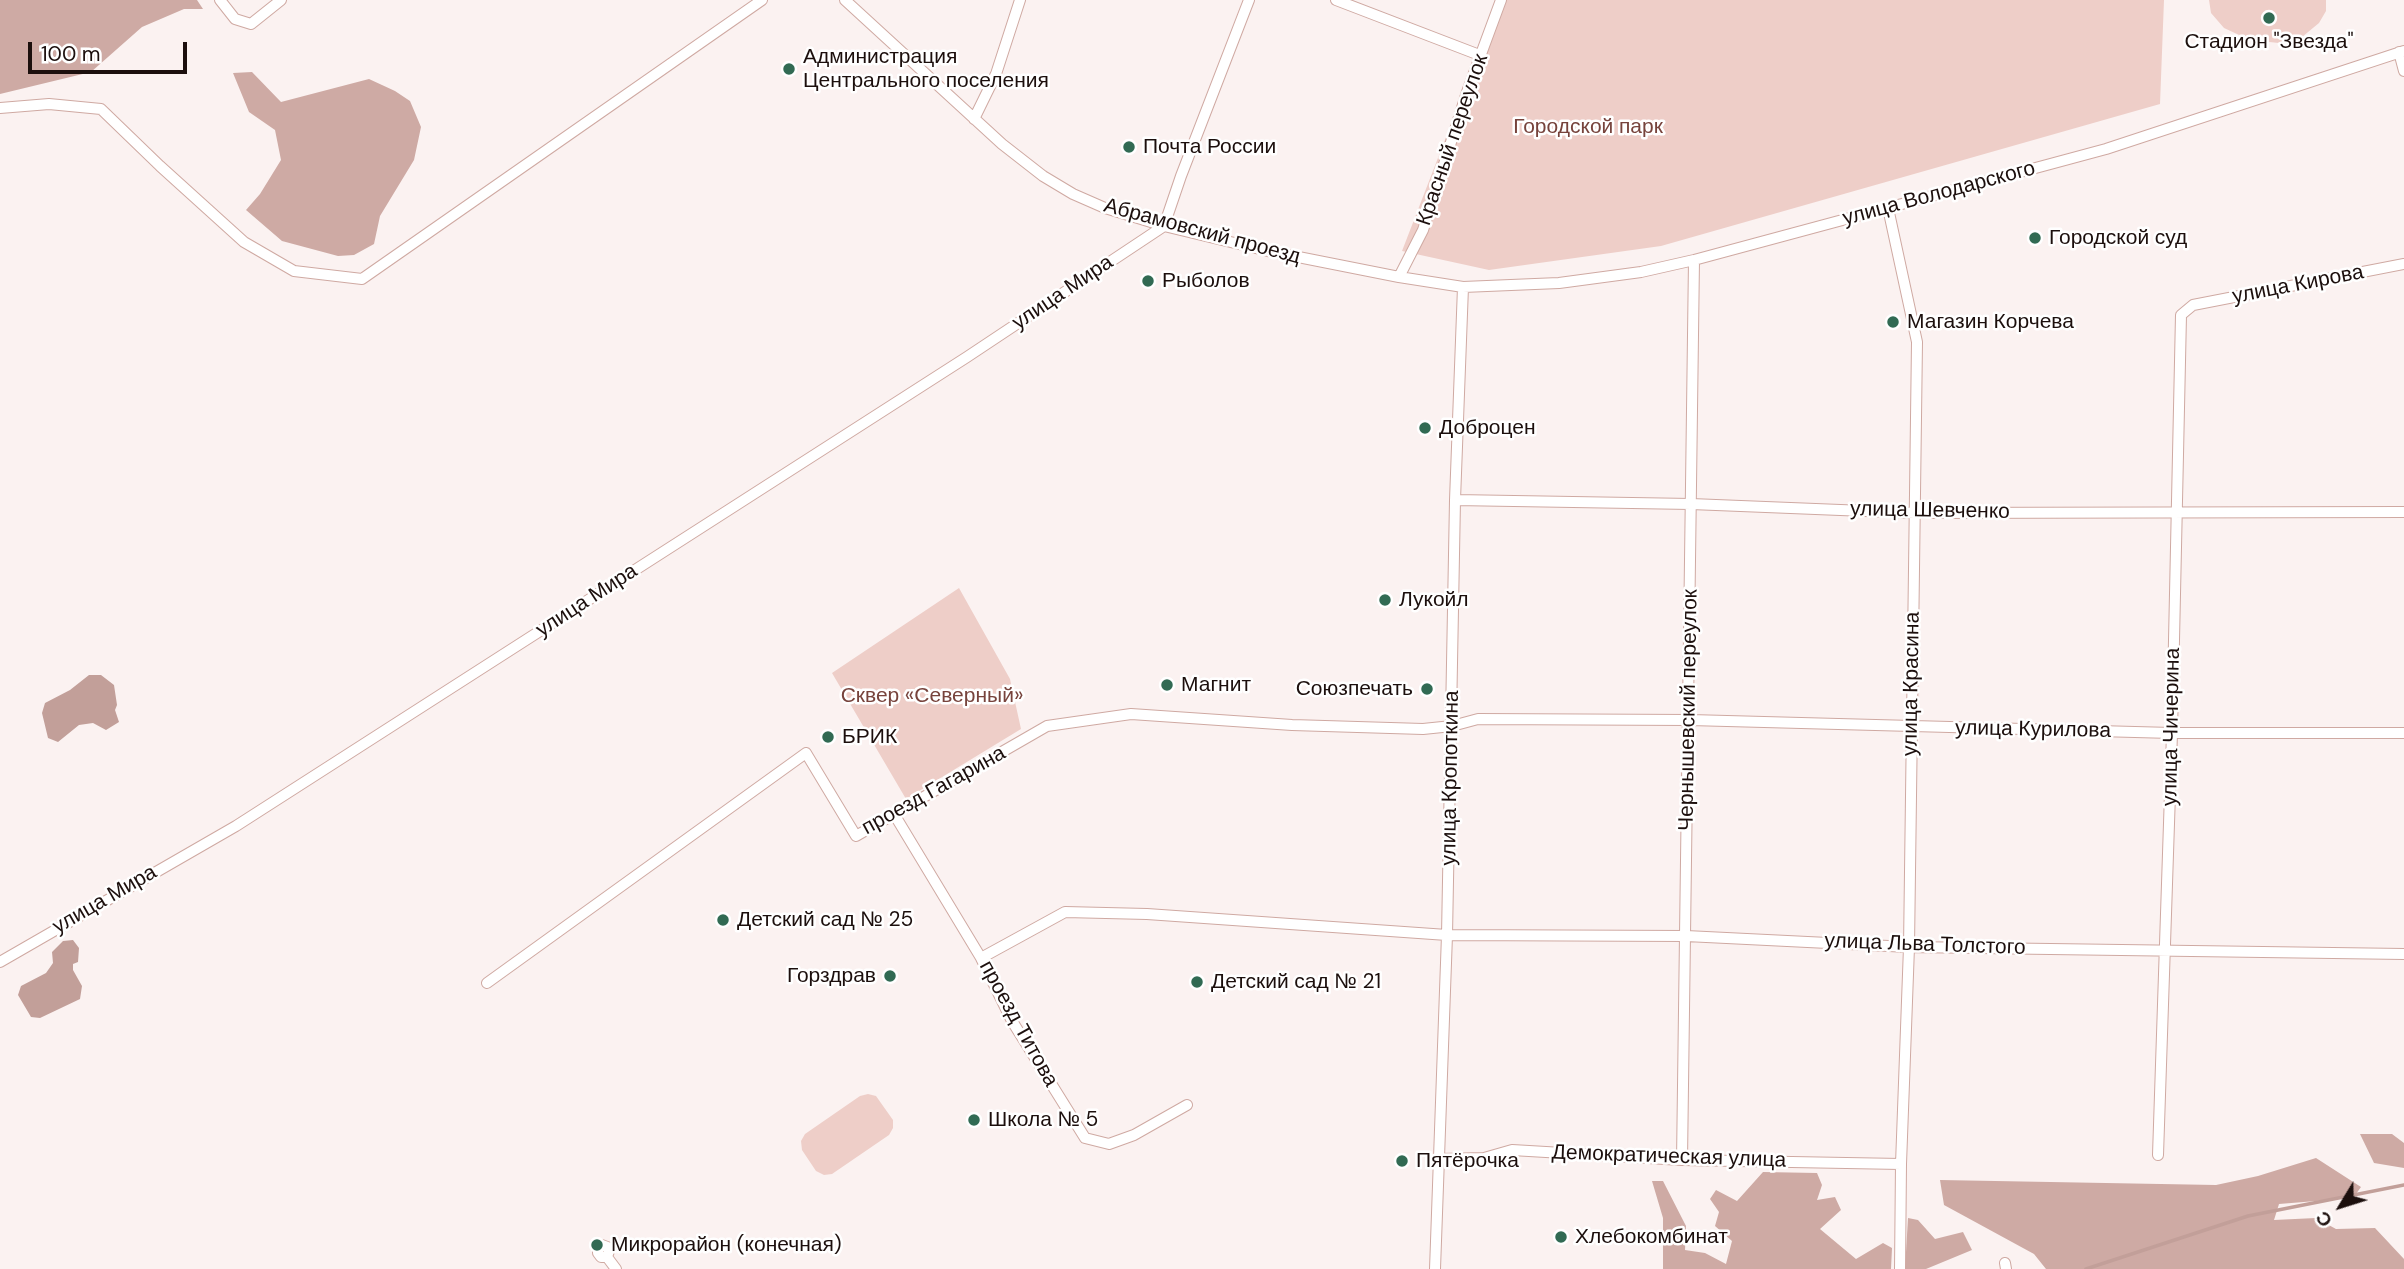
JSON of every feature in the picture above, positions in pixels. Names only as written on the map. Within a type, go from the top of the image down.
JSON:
[{"type":"street","points":[[220,0],[235,19],[251,24],[281,0]]},
{"type":"street","points":[[0,107],[49,104],[101,109],[244,242],[295,271],[362,279],[762,0]]},
{"type":"street","name":"Абрамовский проезд","points":[[845,0],[974,119],[1043,176],[1073,194],[1105,208],[1164,226],[1268,251],[1463,287]]},
{"type":"street","points":[[974,119],[996,74],[1020,0]]},
{"type":"street","points":[[1164,226],[1249,0]]},
{"type":"street","points":[[1336,0],[1482,55]]},
{"type":"street","name":"Красный переулок","points":[[1399,277],[1423,230],[1467,92],[1502,0]]},
{"type":"street","points":[[2402,52],[2404,71]]},
{"type":"street","name":"улица Володарского","points":[[1463,287],[1559,283],[1641,272],[1694,260],[2106,149],[2402,52]]},
{"type":"street","name":"улица Красина","points":[[1888,208],[1917,342],[1909,947],[1900,1269]]},
{"type":"street","name":"улица Мира","points":[[0,962],[236,826],[967,357],[1164,226]]},
{"type":"street","name":"Чернышевский переулок","points":[[1682,1160],[1690,720],[1694,260]]},
{"type":"street","name":"улица Кирова","points":[[2193,305],[2404,264]]},
{"type":"street","name":"улица Кропоткина","points":[[1435,1269],[1447,935],[1455,500],[1463,287]]},
{"type":"street","name":"улица Чичерина","points":[[2158,1155],[2172,733],[2181,315],[2193,305]]},
{"type":"street","name":"улица Шевченко","points":[[1455,500],[1691,504],[1915,513],[2404,512]]},
{"type":"street","name":"проезд Гагарина","points":[[487,983],[806,753],[856,836],[1048,726],[1131,714],[1292,725],[1423,729],[1452,726]]},
{"type":"street","name":"улица Курилова","points":[[1452,726],[1478,719],[1690,720],[2172,733],[2404,733]]},
{"type":"street","name":"проезд Титова","points":[[894,814],[981,958],[1012,1021],[1085,1138],[1109,1144],[1134,1135],[1187,1105]]},
{"type":"street","name":"улица Льва Толстого","points":[[981,958],[1065,912],[1154,914],[1447,935],[1686,936],[1909,947],[2404,954]]},
{"type":"street","name":"Демократическая улица","points":[[1438,1159],[1484,1158],[1512,1150],[1682,1160],[1901,1164]]},
{"type":"street","points":[[607,1256],[616,1269]]},
{"type":"green space","name":"Городской парк","points":[[1499,0],[2164,0],[2160,104],[1661,246],[1489,270],[1402,251]]},
{"type":"green space","name":"Стадион \"Звезда\"","points":[[2209,0],[2326,0],[2326,11],[2319,23],[2302,37],[2279,43],[2250,40],[2224,28],[2211,13]]},
{"type":"green space","name":"Сквер «Северный»","points":[[959,588],[1010,679],[1021,729],[906,799],[832,673]]},
{"type":"green space","points":[[860,1096],[876,1096],[893,1120],[889,1135],[832,1174],[824,1175],[816,1171],[802,1150],[801,1141],[805,1134]]},
{"type":"shaded area","points":[[0,0],[197,0],[203,9],[184,9],[142,27],[91,72],[0,94]]},
{"type":"shaded area","points":[[252,72],[281,102],[369,79],[410,101],[421,127],[414,160],[380,216],[374,244],[354,255],[338,256],[282,241],[246,210],[260,194],[281,160],[275,130],[249,112],[233,73]]},
{"type":"shaded area","points":[[89,675],[101,675],[114,685],[117,705],[115,710],[119,722],[106,730],[93,723],[79,725],[58,742],[48,738],[42,713],[45,703],[70,690]]},
{"type":"shaded area","points":[[73,940],[79,948],[78,962],[73,964],[73,970],[82,986],[80,999],[40,1018],[31,1017],[18,995],[21,986],[46,973],[53,963],[52,952],[63,941]]},
{"type":"shaded area","points":[[2360,1134],[2392,1134],[2404,1143],[2404,1168],[2374,1163]]},
{"type":"shaded area","points":[[2316,1158],[2361,1187],[2353,1198],[2279,1204],[2274,1220],[2316,1218],[2336,1229],[2375,1228],[2404,1259],[2404,1269],[2046,1269],[2034,1254],[1944,1205],[1940,1180],[2216,1185],[2258,1176]]},
{"type":"shaded area","points":[[1763,1172],[1817,1173],[1822,1185],[1817,1200],[1835,1197],[1841,1210],[1820,1229],[1856,1259],[1883,1243],[1892,1248],[1891,1269],[1663,1269],[1663,1218],[1652,1181],[1663,1181],[1686,1226],[1685,1250],[1705,1253],[1726,1264],[1732,1241],[1715,1226],[1719,1212],[1710,1199],[1716,1190],[1737,1201]]},
{"type":"shaded area","points":[[1908,1218],[1918,1220],[1935,1239],[1963,1232],[1972,1250],[1926,1269],[1905,1269]]},
{"type":"waterway","points":[[2086,1269],[2248,1216],[2404,1185]]},
{"type":"place","name":"Стадион \"Звезда\"","points":[[2269,18]]},
{"type":"place","name":"Администрация Центрального поселения","points":[[789,69]]},
{"type":"place","name":"Почта России","points":[[1129,147]]},
{"type":"place","name":"Городской суд","points":[[2035,238]]},
{"type":"place","name":"Рыболов","points":[[1148,281]]},
{"type":"place","name":"Магазин Корчева","points":[[1893,322]]},
{"type":"place","name":"Доброцен","points":[[1425,428]]},
{"type":"place","name":"Лукойл","points":[[1385,600]]},
{"type":"place","name":"Магнит","points":[[1167,685]]},
{"type":"place","name":"Союзпечать","points":[[1427,689]]},
{"type":"place","name":"БРИК","points":[[828,737]]},
{"type":"place","name":"Детский сад № 25","points":[[723,920]]},
{"type":"place","name":"Горздрав","points":[[890,976]]},
{"type":"place","name":"Детский сад № 21","points":[[1197,982]]},
{"type":"place","name":"Школа № 5","points":[[974,1120]]},
{"type":"place","name":"Пятёрочка","points":[[1402,1161]]},
{"type":"place","name":"Хлебокомбинат","points":[[1561,1237]]},
{"type":"place","name":"Микрорайон (конечная)","points":[[597,1245]]}]
